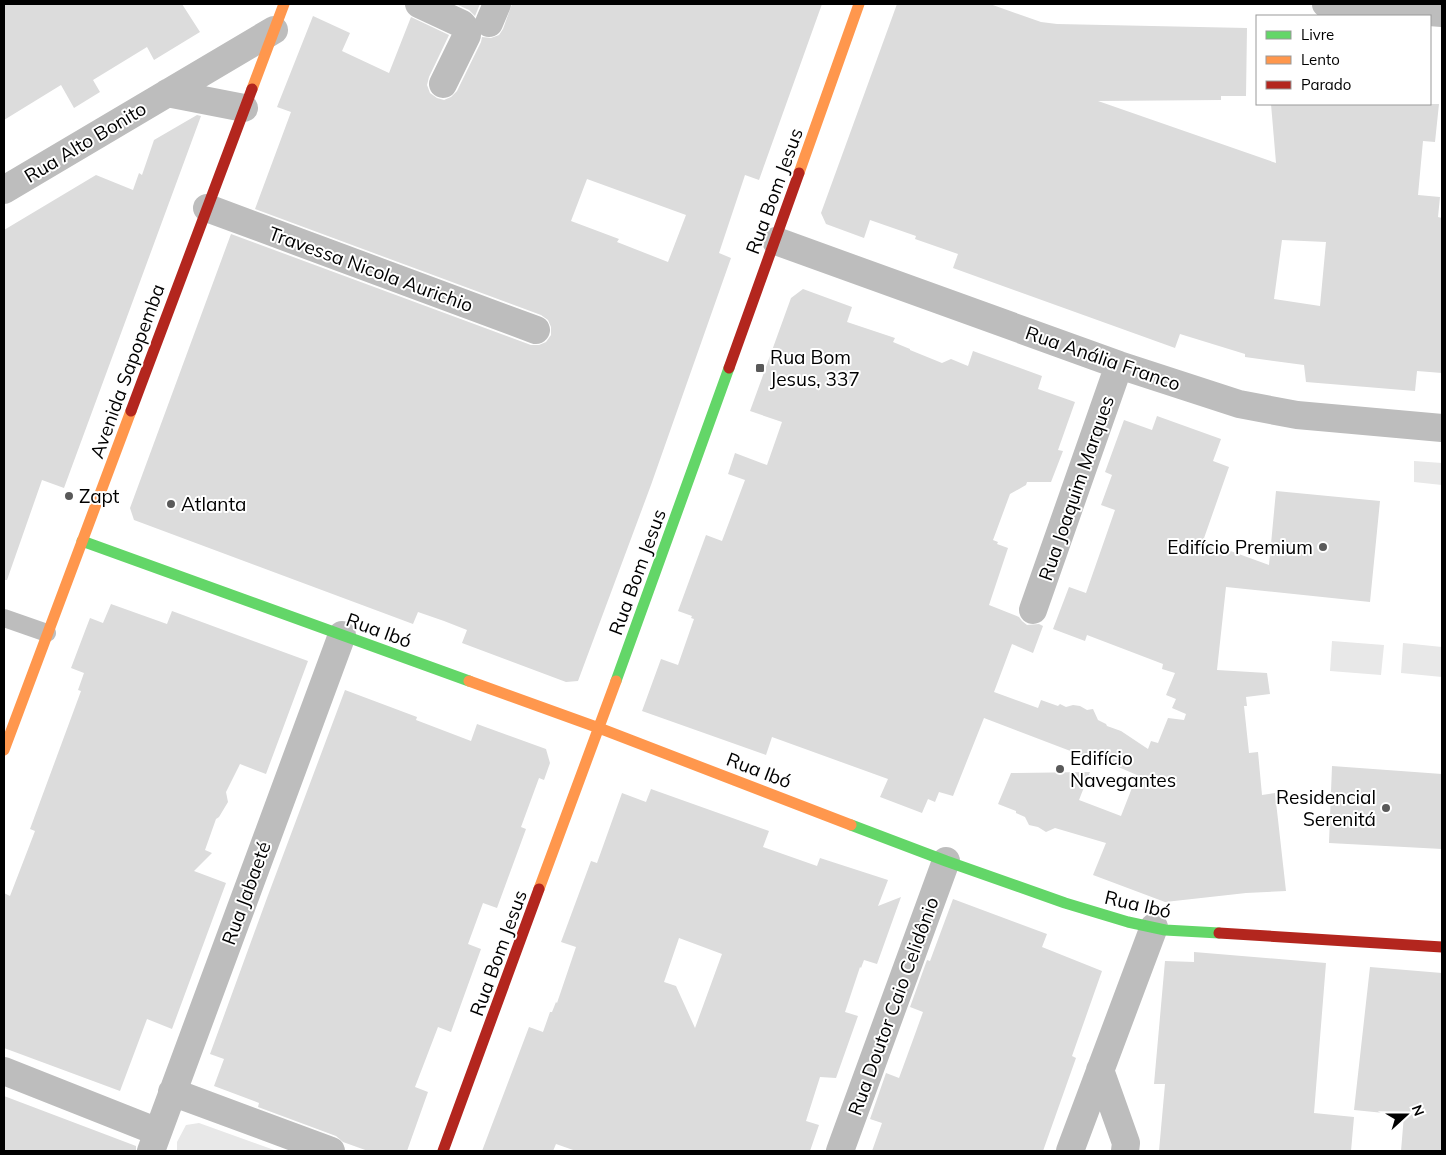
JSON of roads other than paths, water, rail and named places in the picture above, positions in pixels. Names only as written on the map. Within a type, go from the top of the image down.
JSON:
[{"type":"street","name":"Avenida Sapopemba","points":[[4,750],[284,4]]},
{"type":"street","points":[[419,4],[462,24],[466,29],[467,36],[443,84]]},
{"type":"street","name":"Rua Bom Jesus","points":[[443,1151],[776,241],[859,4]]},
{"type":"street","points":[[1326,4],[1442,13]]},
{"type":"street","name":"Rua Alto Bonito","points":[[4,190],[274,30]]},
{"type":"street","name":"Rua Alto Bonito","points":[[167,93],[244,108]]},
{"type":"street","name":"Travessa Nicola Aurichio","points":[[207,208],[536,330]]},
{"type":"street","name":"Rua Anália Franco","points":[[776,241],[1119,365],[1239,404],[1297,414],[1442,428]]},
{"type":"street","name":"Rua Joaquim Marques","points":[[1033,610],[1119,365]]},
{"type":"street","name":"Rua Ibó","points":[[82,541],[599,728],[946,861],[1065,903],[1128,922],[1171,930],[1442,947]]},
{"type":"street","name":"Rua Jabaeté","points":[[154,1142],[342,635]]},
{"type":"street","name":"Rua Doutor Caio Celidônio","points":[[840,1151],[946,861]]},
{"type":"street","points":[[1070,1151],[1154,927]]},
{"type":"street","points":[[1100,1070],[1126,1143],[1124,1151]]},
{"type":"street","points":[[4,1072],[154,1142]]},
{"type":"street","points":[[172,1092],[331,1151]]},
{"type":"lane","points":[[4,618],[47,633]]},
{"type":"place","name":"Rua Bom Jesus, 337","points":[[760,368]]},
{"type":"place","name":"Zapt","points":[[69,496]]},
{"type":"place","name":"Atlanta","points":[[171,504]]},
{"type":"place","name":"Edifício Premium","points":[[1323,547]]},
{"type":"place","name":"Edifício Navegantes","points":[[1060,769]]},
{"type":"place","name":"Residencial Serenitá","points":[[1386,808]]}]
